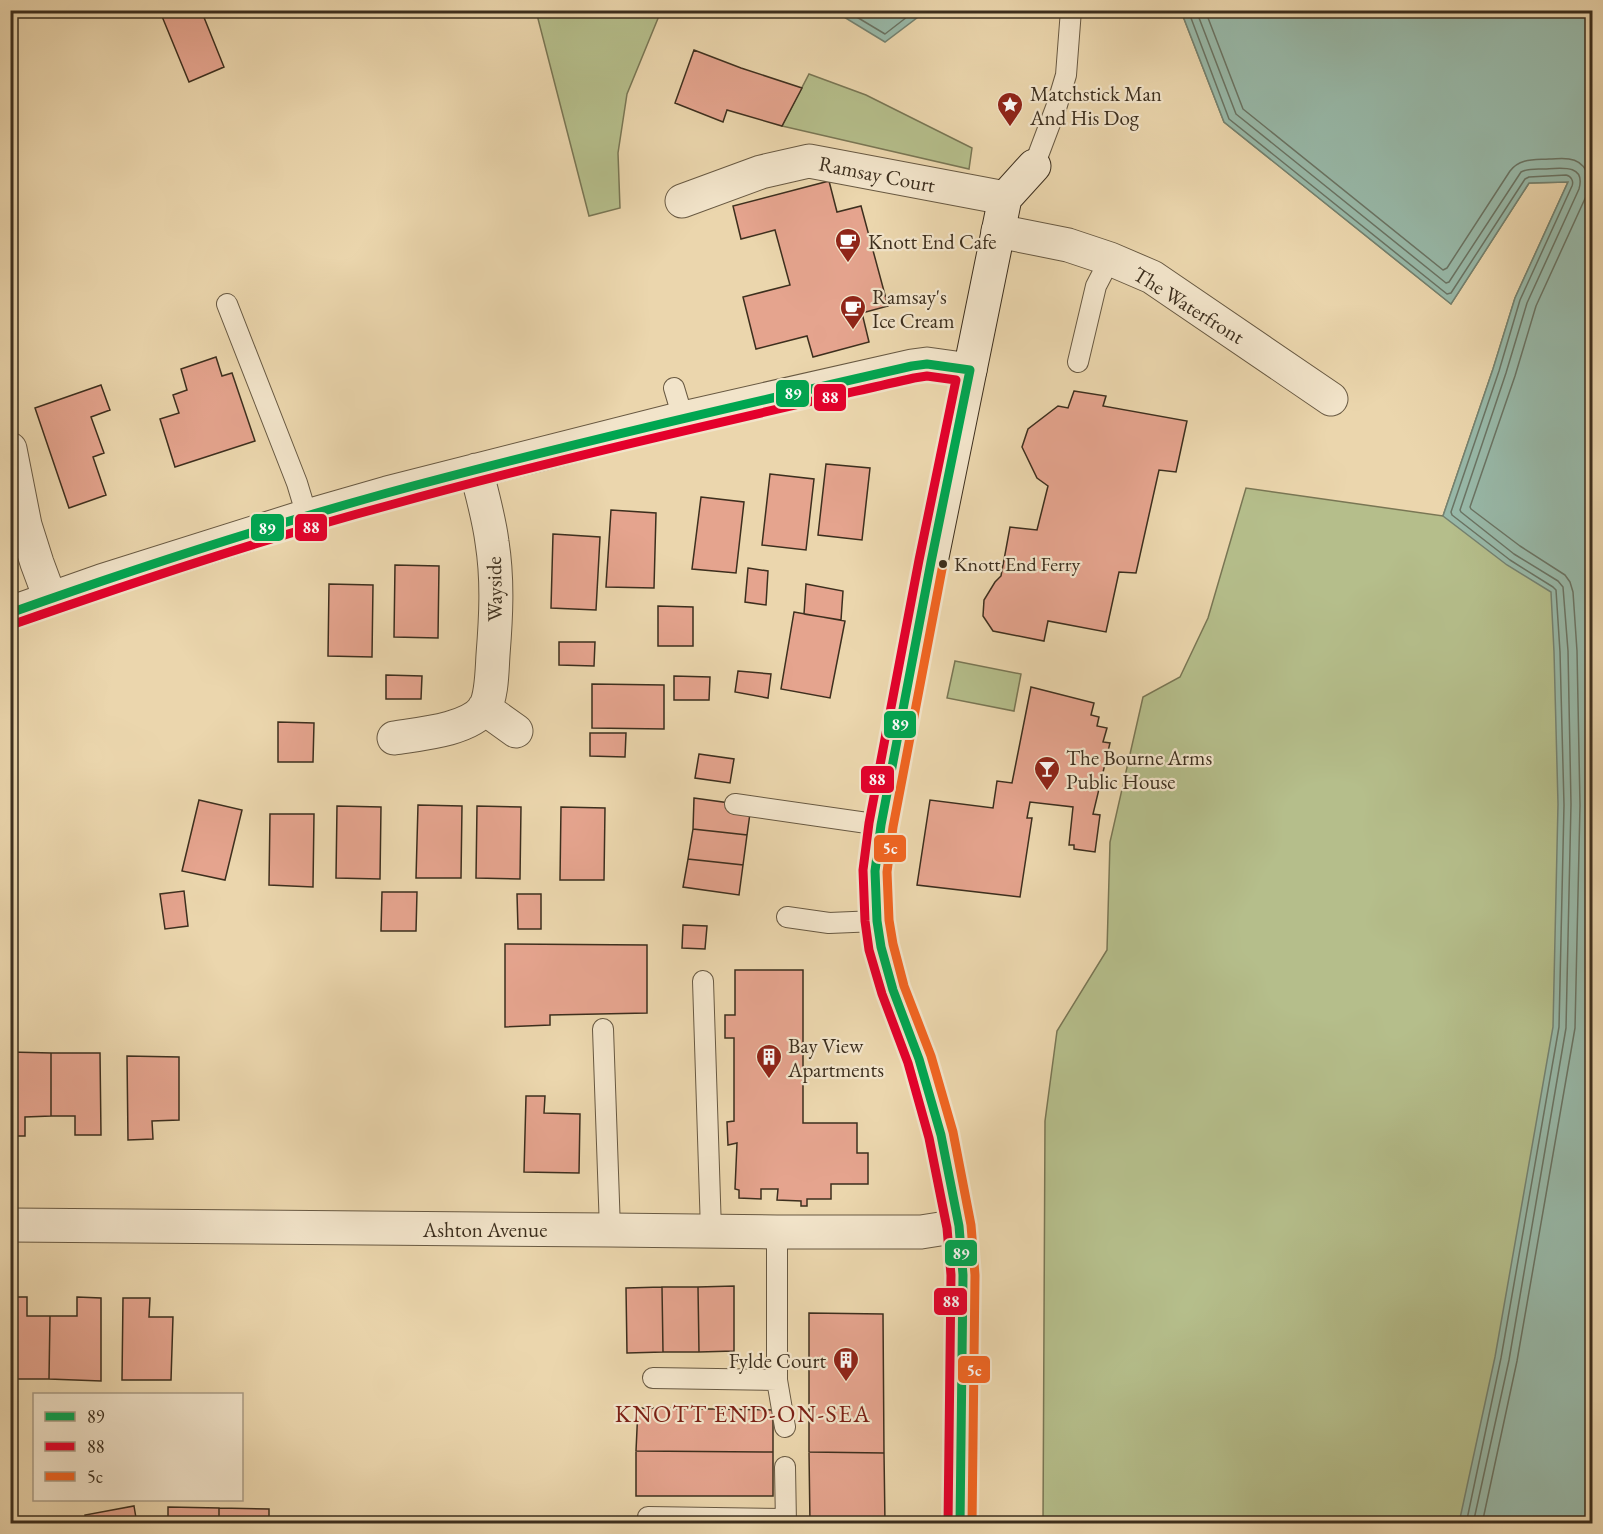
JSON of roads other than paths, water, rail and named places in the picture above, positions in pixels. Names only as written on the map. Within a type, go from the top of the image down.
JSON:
[{"type":"street","name":"Ramsay Court","points":[[681,201],[761,172],[809,161],[1005,198]]},
{"type":"street","points":[[960,1524],[963,1275],[959,1226],[941,1135],[919,1059],[893,990],[881,947],[877,921],[875,871],[881,825],[931,562],[1005,198],[1034,166]]},
{"type":"street","name":"The Waterfront","points":[[998,231],[1068,245],[1110,259],[1152,277],[1331,399]]},
{"type":"street","points":[[10,613],[101,580],[307,516],[476,470],[684,418],[912,366],[927,364],[970,370]]},
{"type":"street","points":[[10,449],[25,525],[50,598]]},
{"type":"street","name":"Wayside","points":[[476,470],[492,540],[496,573],[492,682],[484,708]]},
{"type":"street","points":[[394,738],[471,721],[484,708],[516,731]]},
{"type":"street","name":"Ashton Avenue","points":[[10,1225],[777,1232],[921,1232],[959,1226]]},
{"type":"lane","points":[[1034,166],[1066,75],[1071,10]]},
{"type":"lane","points":[[1078,362],[1096,286],[1110,259]]},
{"type":"lane","points":[[227,304],[297,483],[307,516]]},
{"type":"lane","points":[[674,388],[684,418]]},
{"type":"lane","points":[[735,804],[881,825]]},
{"type":"lane","points":[[787,917],[829,923],[877,921]]},
{"type":"lane","points":[[703,981],[711,1231]]},
{"type":"lane","points":[[603,1029],[610,1230]]},
{"type":"lane","points":[[777,1232],[777,1380],[785,1427]]},
{"type":"lane","points":[[653,1378],[777,1380]]},
{"type":"lane","points":[[648,1517],[786,1521],[785,1467]]},
{"type":"water","points":[[834,11],[926,11],[885,42]]},
{"type":"water","points":[[1181,11],[1592,11],[1592,1523],[1459,1523],[1495,1357],[1553,1027],[1558,804],[1551,592],[1507,565],[1443,516],[1515,298],[1568,182],[1529,183],[1451,304],[1224,122]]},
{"type":"place","name":"Matchstick Man And His Dog","points":[[1010,128]]},
{"type":"place","name":"Knott End Cafe","points":[[848,264]]},
{"type":"place","name":"Ramsay's Ice Cream","points":[[853,331]]},
{"type":"place","name":"Knott End Ferry","points":[[943,564]]},
{"type":"place","name":"The Bourne Arms Public House","points":[[1047,792]]},
{"type":"place","name":"Bay View Apartments","points":[[769,1080]]},
{"type":"place","name":"Fylde Court","points":[[846,1383]]},
{"type":"district","name":"KNOTT END-ON-SEA","points":[[743,1413]]}]
